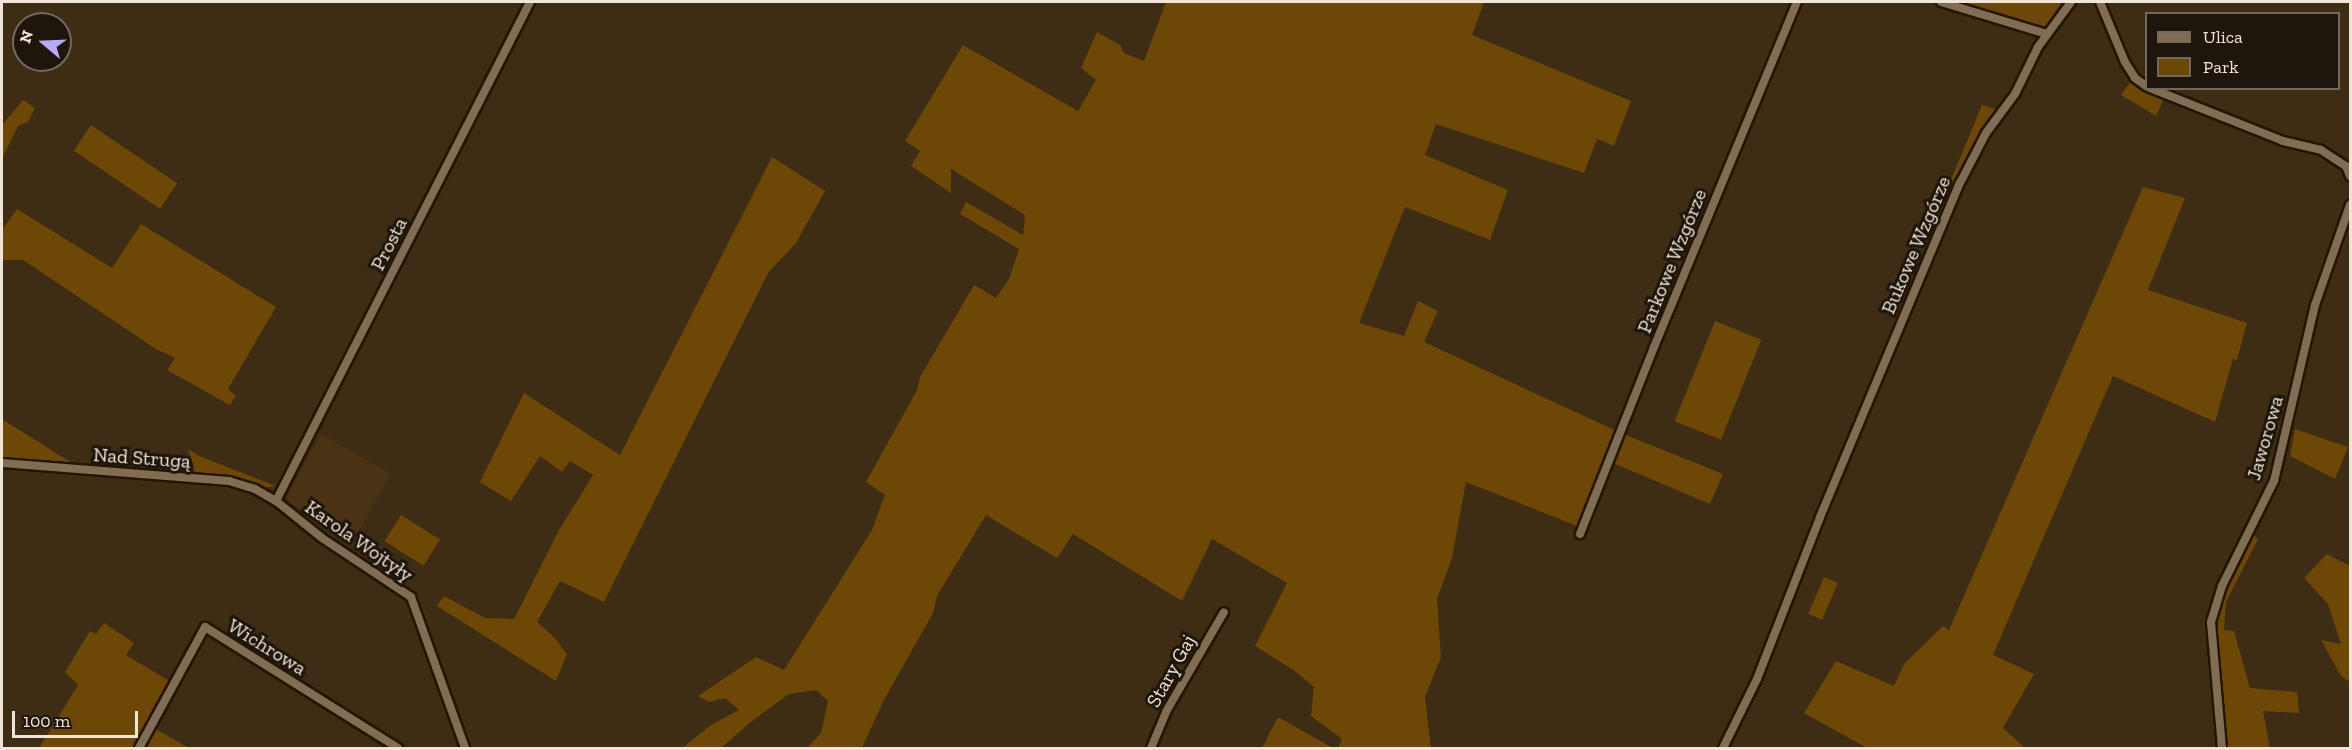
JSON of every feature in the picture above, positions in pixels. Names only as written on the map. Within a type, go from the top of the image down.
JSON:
[{"type":"street","name":"Prosta","points":[[276,501],[530,2]]},
{"type":"street","name":"Parkowe Wzgórze","points":[[1580,534],[1658,336],[1797,2]]},
{"type":"street","points":[[1941,2],[2047,34]]},
{"type":"street","name":"Bukowe Wzgórze","points":[[1723,748],[1757,679],[1820,517],[1960,183],[1986,133],[2015,94],[2047,34],[2071,2]]},
{"type":"street","points":[[2100,2],[2125,62],[2135,78],[2145,85]]},
{"type":"street","points":[[2156,90],[2283,141],[2321,150],[2348,166],[2350,176]]},
{"type":"street","name":"Jaworowa","points":[[2222,748],[2211,622],[2222,586],[2274,481],[2315,305],[2350,205]]},
{"type":"street","name":"Nad Strugą","points":[[2,463],[229,481],[255,489],[276,501]]},
{"type":"street","name":"Karola Wojtyły","points":[[276,501],[322,538],[411,597],[465,748]]},
{"type":"street","name":"Stary Gaj","points":[[1151,748],[1167,710],[1224,612]]},
{"type":"street","name":"Wichrowa","points":[[139,748],[205,627],[398,748]]},
{"type":"shaded area","points":[[321,434],[391,474],[354,539],[289,502],[287,495]]},
{"type":"green space","points":[[1166,2],[1484,2],[1472,35],[1631,101],[1614,146],[1597,139],[1584,173],[1436,124],[1425,155],[1508,190],[1490,240],[1405,207],[1359,323],[1404,336],[1418,301],[1438,311],[1424,342],[1621,433],[1723,474],[1710,504],[1613,463],[1587,530],[1466,482],[1452,558],[1437,599],[1441,657],[1425,697],[1431,748],[1338,748],[1342,739],[1311,716],[1314,687],[1295,671],[1255,646],[1287,583],[1212,539],[1182,601],[1073,534],[1057,558],[986,515],[937,596],[933,613],[884,700],[862,748],[807,748],[821,733],[828,701],[816,690],[789,694],[752,721],[721,748],[682,748],[711,725],[739,710],[725,698],[709,702],[698,696],[756,657],[784,670],[872,530],[885,495],[866,482],[917,390],[920,377],[974,285],[996,298],[1009,279],[1019,249],[960,214],[966,202],[1023,235],[1025,215],[951,169],[951,193],[911,166],[920,151],[905,141],[963,45],[1078,111],[1096,80],[1081,68],[1097,32],[1120,45],[1124,53],[1144,61]]},
{"type":"green space","points":[[1952,2],[2059,2],[2064,7],[2045,28]]},
{"type":"green space","points":[[2132,79],[2143,90],[2164,98],[2156,116],[2121,95]]},
{"type":"green space","points":[[23,100],[35,108],[28,122],[18,126],[2,159],[2,125]]},
{"type":"green space","points":[[1982,105],[1999,110],[1963,169],[1939,220],[1935,218]]},
{"type":"green space","points":[[91,125],[177,183],[160,209],[74,151]]},
{"type":"green space","points":[[772,157],[825,191],[796,243],[768,273],[604,602],[560,581],[537,622],[554,637],[567,654],[556,681],[437,606],[444,596],[485,618],[514,619],[559,530],[593,475],[570,461],[562,472],[540,456],[511,501],[480,482],[524,393],[620,455]]},
{"type":"green space","points":[[2143,187],[2185,198],[2148,290],[2247,323],[2237,360],[2233,359],[2215,422],[2113,376],[1993,655],[2034,674],[2003,728],[2023,746],[2020,748],[1867,748],[1804,713],[1836,661],[1894,686],[1904,664],[1943,626],[1949,630]]},
{"type":"green space","points":[[17,209],[112,268],[141,224],[276,307],[228,389],[236,396],[230,405],[167,370],[175,358],[156,349],[23,260],[2,260],[2,230]]},
{"type":"green space","points":[[1715,321],[1761,340],[1721,440],[1675,421]]},
{"type":"green space","points":[[2,419],[72,463],[2,459]]},
{"type":"green space","points":[[2295,429],[2348,447],[2335,479],[2290,456]]},
{"type":"green space","points":[[188,449],[199,456],[276,486],[262,488],[235,479],[195,474]]},
{"type":"green space","points":[[401,515],[440,539],[424,566],[385,541]]},
{"type":"green space","points":[[2253,534],[2258,539],[2226,602],[2224,630],[2234,631],[2250,688],[2297,692],[2299,713],[2263,711],[2270,748],[2227,748],[2217,631],[2220,605]]},
{"type":"green space","points":[[2327,554],[2350,566],[2350,682],[2341,676],[2321,640],[2341,644],[2328,604],[2304,578]]},
{"type":"green space","points":[[1824,577],[1838,583],[1822,620],[1808,614]]},
{"type":"green space","points":[[104,623],[134,643],[126,655],[171,682],[135,748],[39,748],[78,685],[65,672],[90,631],[96,634]]},
{"type":"green space","points":[[1278,717],[1333,748],[1262,748]]},
{"type":"green space","points":[[156,729],[189,748],[143,748],[151,732]]}]
